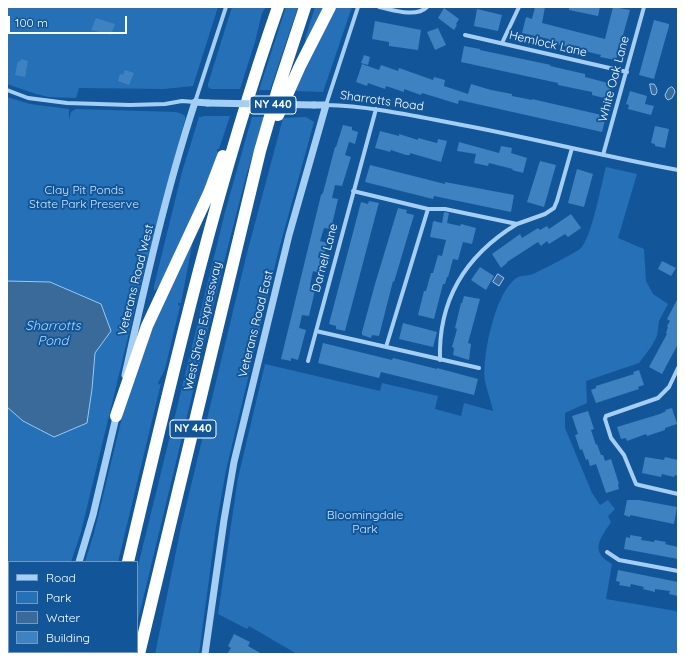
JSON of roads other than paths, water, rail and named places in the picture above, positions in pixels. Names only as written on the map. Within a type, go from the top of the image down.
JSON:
[{"type":"highway","name":"West Shore Expressway","points":[[139,654],[247,205],[269,121],[305,7]]},
{"type":"highway","points":[[247,205],[282,106],[306,52],[330,7]]},
{"type":"highway","name":"West Shore Expressway","points":[[128,561],[200,266],[232,153],[277,12]]},
{"type":"highway","points":[[116,416],[144,331],[210,193],[252,69],[277,12]]},
{"type":"street","name":"Veterans Road West","points":[[79,561],[93,515],[161,221],[195,102],[226,7]]},
{"type":"street","name":"Veterans Road East","points":[[205,654],[224,520],[240,433],[289,235],[326,105],[358,7]]},
{"type":"street","points":[[379,7],[414,12],[420,12],[427,7]]},
{"type":"street","points":[[502,43],[519,7]]},
{"type":"street","name":"White Oak Lane","points":[[603,156],[644,7]]},
{"type":"street","name":"Hemlock Lane","points":[[465,35],[627,72]]},
{"type":"street","name":"Sharrotts Road","points":[[7,90],[28,98],[67,103],[130,105],[165,104],[182,101],[360,106],[500,132],[603,156],[678,170]]},
{"type":"street","name":"Darnell Lane","points":[[308,361],[376,109]]},
{"type":"street","points":[[440,360],[441,333],[445,314],[458,282],[482,250],[502,234],[517,224],[545,214],[554,208],[572,148]]},
{"type":"street","points":[[353,191],[428,209],[445,209],[517,224]]},
{"type":"street","points":[[386,347],[428,209]]},
{"type":"street","points":[[316,331],[479,368]]},
{"type":"street","points":[[678,368],[669,386],[658,398],[606,416],[605,419],[611,438],[624,455],[636,484],[678,494]]},
{"type":"street","points":[[673,378],[678,381]]},
{"type":"street","points":[[607,552],[619,560],[678,571]]},
{"type":"water","points":[[650,84],[654,84],[656,88],[657,92],[655,95],[652,94]]},
{"type":"water","points":[[672,87],[675,92],[672,98],[668,100],[665,95],[668,89]]},
{"type":"water","points":[[498,274],[504,278],[499,286],[493,282]]},
{"type":"water","name":"Sharrotts Pond","points":[[7,281],[50,282],[101,304],[111,331],[95,353],[87,423],[54,437],[23,421],[7,407]]},
{"type":"park label","name":"Clay Pit Ponds State Park Preserve","points":[[84,197]]},
{"type":"park label","name":"Bloomingdale Park","points":[[365,522]]}]
